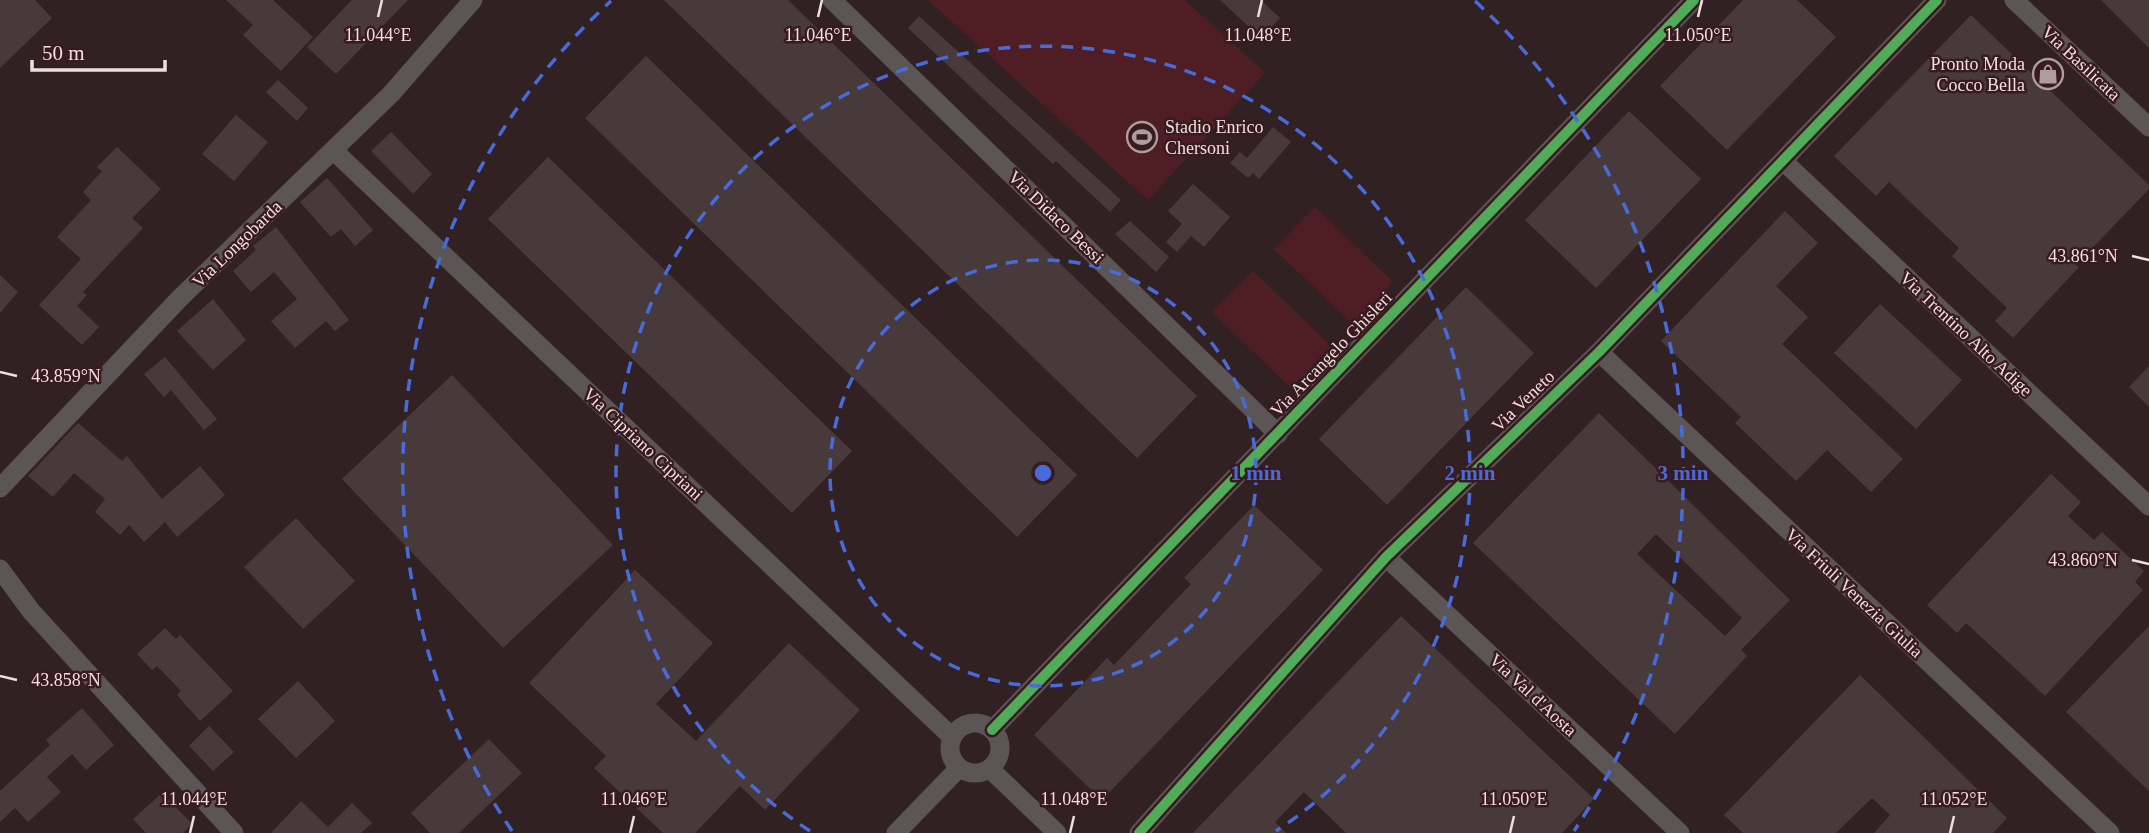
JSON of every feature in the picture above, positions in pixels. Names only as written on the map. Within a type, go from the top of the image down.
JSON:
[{"type":"street","name":"Via Longobarda","points":[[0,488],[179,299],[391,94],[473,0]]},
{"type":"street","name":"Via Didaco Bessi","points":[[832,0],[1278,434]]},
{"type":"street","name":"Via Arcangelo Ghisleri","points":[[992,730],[1694,0]]},
{"type":"street","name":"Via Veneto","points":[[1139,833],[1386,557],[1599,352],[1937,0]]},
{"type":"street","name":"Via Basilicata","points":[[2014,0],[2149,127]]},
{"type":"street","name":"Via Cipriano Cipriani","points":[[334,151],[953,737]]},
{"type":"street","name":"Via Trentino Alto Adige","points":[[1783,161],[2149,506]]},
{"type":"street","name":"Via Friuli Venezia Giulia","points":[[1599,352],[2110,833]]},
{"type":"street","name":"Via Val d'Aosta","points":[[1386,557],[1680,833]]},
{"type":"street","points":[[0,569],[31,611],[234,833]]},
{"type":"street","points":[[970,724],[986,726],[992,730],[1000,750],[990,768],[974,773],[959,768],[950,754],[957,731],[970,724]]},
{"type":"street","points":[[896,833],[959,768]]},
{"type":"street","points":[[990,768],[1057,833]]},
{"type":"shaded area","name":"Stadio Enrico Chersoni","points":[[928,0],[1185,0],[1265,73],[1148,200]]},
{"type":"shaded area","points":[[1315,207],[1393,282],[1353,324],[1274,249]]},
{"type":"shaded area","points":[[1253,271],[1331,346],[1291,388],[1212,312]]},
{"type":"building","points":[[0,0],[35,0],[52,18],[0,68]]},
{"type":"building","points":[[226,0],[273,0],[313,37],[281,71],[243,35],[253,25]]},
{"type":"building","points":[[352,0],[408,0],[336,74],[307,47]]},
{"type":"building","points":[[664,0],[788,0],[1197,396],[1137,458]]},
{"type":"building","points":[[1220,0],[1261,0],[1280,18],[1261,38]]},
{"type":"building","points":[[1743,0],[1797,0],[1836,37],[1727,150],[1660,86]]},
{"type":"building","points":[[2101,0],[2149,0],[2149,48]]},
{"type":"building","points":[[1971,15],[2149,185],[2149,189],[2076,265],[2079,267],[2013,338],[1995,321],[2007,308],[1952,256],[1959,248],[1889,182],[1876,196],[1834,156]]},
{"type":"building","points":[[919,16],[1121,200],[1110,212],[1056,161],[1053,164],[908,28]]},
{"type":"building","points":[[646,56],[1077,475],[1017,537],[585,118]]},
{"type":"building","points":[[278,80],[308,108],[297,121],[266,92]]},
{"type":"building","points":[[1629,111],[1701,179],[1596,288],[1525,220]]},
{"type":"building","points":[[236,115],[268,142],[234,181],[202,154]]},
{"type":"building","points":[[1273,127],[1291,142],[1259,179],[1253,173],[1248,178],[1230,163],[1240,152],[1247,158]]},
{"type":"building","points":[[391,132],[432,174],[413,194],[371,151]]},
{"type":"building","points":[[117,147],[161,189],[132,218],[143,228],[83,292],[87,295],[77,306],[99,327],[82,345],[39,305],[81,259],[57,237],[91,200],[83,192],[102,171],[97,167]]},
{"type":"building","points":[[548,157],[852,451],[792,513],[488,219]]},
{"type":"building","points":[[327,178],[373,230],[355,246],[341,229],[331,237],[300,202]]},
{"type":"building","points":[[1193,184],[1230,217],[1204,247],[1191,236],[1177,252],[1166,242],[1182,224],[1168,211]]},
{"type":"building","points":[[1785,211],[1818,243],[1776,286],[1808,317],[1782,344],[1903,459],[1871,492],[1827,450],[1796,481],[1735,423],[1741,417],[1661,341]]},
{"type":"building","points":[[1130,221],[1169,257],[1156,272],[1115,234]]},
{"type":"building","points":[[276,227],[349,320],[335,331],[326,321],[295,348],[271,321],[297,299],[274,272],[251,292],[233,271],[256,250],[253,246]]},
{"type":"building","points":[[0,275],[18,292],[0,313]]},
{"type":"building","points":[[1466,287],[1534,353],[1387,505],[1319,439]]},
{"type":"building","points":[[213,299],[246,340],[213,370],[177,331]]},
{"type":"building","points":[[1880,304],[1962,380],[1916,429],[1834,353]]},
{"type":"building","points":[[165,357],[217,419],[204,430],[171,390],[164,397],[144,374]]},
{"type":"building","points":[[2149,366],[2149,407],[2129,387]]},
{"type":"building","points":[[452,375],[613,545],[503,648],[342,479]]},
{"type":"building","points":[[1599,413],[1790,600],[1741,650],[1747,656],[1675,734],[1473,543]],"holes":[[[1656,534],[1742,618],[1725,636],[1637,554]]]},
{"type":"building","points":[[78,423],[122,461],[127,456],[162,499],[200,466],[225,495],[177,537],[165,522],[144,542],[129,525],[120,535],[95,512],[105,499],[74,473],[53,497],[28,476]]},
{"type":"building","points":[[2051,474],[2081,502],[2068,516],[2094,540],[2102,532],[2144,571],[2135,582],[2143,590],[2045,696],[1966,623],[1957,633],[1927,605]]},
{"type":"building","points":[[1254,505],[1323,570],[1102,800],[1034,735],[1107,658],[1114,665],[1191,584],[1184,578]]},
{"type":"building","points":[[296,518],[355,581],[303,629],[244,567]]},
{"type":"building","points":[[635,570],[713,643],[656,704],[696,741],[789,643],[860,710],[765,810],[740,786],[695,833],[663,833],[594,768],[606,756],[529,683]]},
{"type":"building","points":[[1401,616],[1594,799],[1562,833],[1346,833],[1304,792],[1275,822],[1286,833],[1193,833]]},
{"type":"building","points":[[2149,626],[2149,791],[2066,712]]},
{"type":"building","points":[[165,628],[176,639],[180,635],[233,691],[200,721],[177,695],[181,691],[157,666],[152,670],[137,654]]},
{"type":"building","points":[[1860,675],[2007,818],[1993,833],[1874,833],[1890,815],[1872,798],[1836,833],[1743,833],[1724,815]]},
{"type":"building","points":[[298,681],[335,721],[296,758],[258,719]]},
{"type":"building","points":[[82,708],[114,745],[86,770],[72,754],[47,777],[61,792],[28,822],[15,808],[0,822],[0,791],[50,745],[46,740]]},
{"type":"building","points":[[209,726],[234,752],[213,771],[189,746]]},
{"type":"building","points":[[489,739],[522,773],[459,833],[430,833],[411,813]]},
{"type":"building","points":[[162,793],[192,824],[183,833],[146,833],[133,819]]},
{"type":"building","points":[[301,801],[328,827],[352,803],[372,823],[361,833],[271,833]]},
{"type":"cycle path","points":[[992,730],[1694,0]]},
{"type":"cycle path","points":[[1139,833],[1386,557],[1599,352],[1937,0]]},
{"type":"place","name":"Pronto Moda Cocco Bella","points":[[2048,74]]},
{"type":"place","name":"Stadio Enrico Chersoni","points":[[1142,137]]}]
